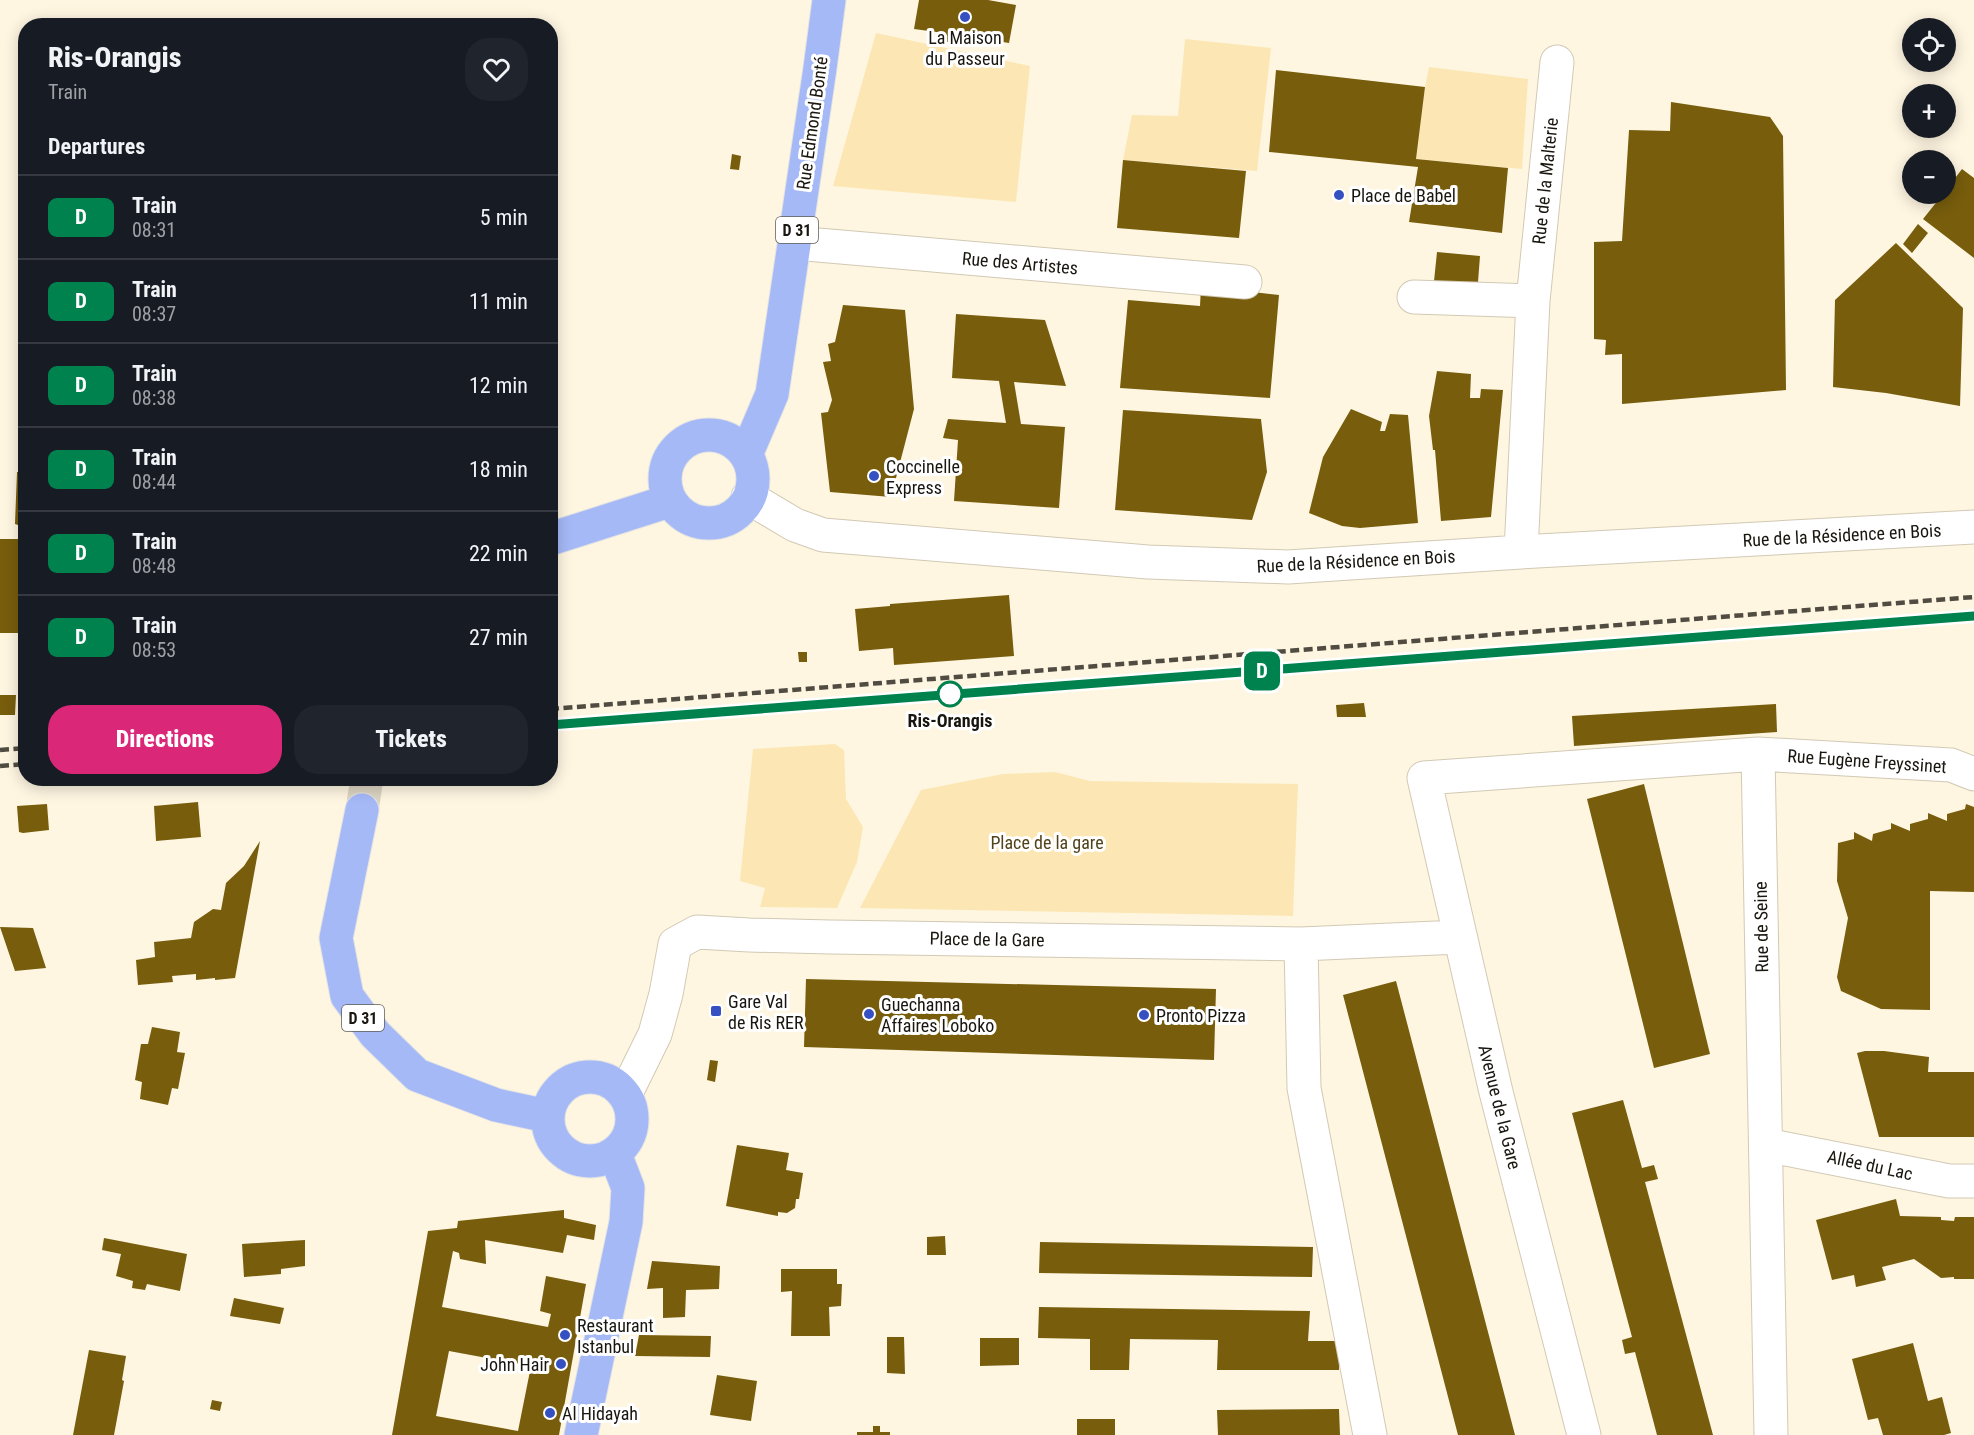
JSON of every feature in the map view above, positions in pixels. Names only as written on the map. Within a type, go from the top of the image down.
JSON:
[{"type":"main road","name":"Rue Edmond Bonté","points":[[746,455],[772,394],[829,0]]},
{"type":"main road","points":[[717,435],[735,443],[752,466],[753,481],[748,497],[745,506],[734,517],[716,524],[696,523],[678,513],[669,501],[664,487],[664,471],[672,453],[683,442],[696,436],[717,435]]},
{"type":"main road","points":[[558,536],[669,501]]},
{"type":"main road","name":"D 31","points":[[362,810],[336,938],[347,996],[375,1034],[417,1075],[496,1105],[548,1116]]},
{"type":"main road","points":[[579,1077],[605,1078],[625,1095],[631,1107],[633,1120],[630,1133],[615,1154],[603,1160],[575,1159],[554,1142],[549,1130],[550,1103],[567,1083],[579,1077]]},
{"type":"main road","points":[[581,1435],[626,1222],[628,1188],[615,1154]]},
{"type":"street","name":"Rue de la Malterie","points":[[1521,552],[1533,301],[1557,62]]},
{"type":"street","name":"Rue des Artistes","points":[[795,243],[1245,282]]},
{"type":"street","points":[[1414,297],[1533,301]]},
{"type":"street","name":"Rue de la Résidence en Bois","points":[[748,497],[795,525],[823,535],[1148,561],[1288,567],[1974,527]]},
{"type":"street","name":"Rue Eugène Freyssinet","points":[[1758,754],[1951,765],[1974,774]]},
{"type":"street","name":"Avenue de la Gare","points":[[1584,1435],[1496,1092],[1424,778],[1758,754]]},
{"type":"street","name":"Rue de Seine","points":[[1758,754],[1771,1435]]},
{"type":"street","name":"Place de la Gare","points":[[625,1095],[655,1034],[666,994],[675,944],[697,932],[830,937],[1301,944],[1459,937]]},
{"type":"street","points":[[1301,944],[1304,1088],[1370,1435]]},
{"type":"street","name":"Allée du Lac","points":[[1766,1145],[1949,1181],[1974,1181]]},
{"type":"green space","points":[[876,33],[1030,66],[1016,202],[833,186]]},
{"type":"green space","points":[[1185,39],[1271,48],[1257,171],[1123,160],[1132,115],[1178,116]]},
{"type":"green space","points":[[1429,67],[1528,79],[1522,169],[1416,159]]},
{"type":"green space","points":[[835,744],[844,750],[846,799],[863,827],[857,862],[837,908],[760,907],[765,888],[740,881],[753,749]]},
{"type":"green space","name":"Place de la gare","points":[[1055,772],[1090,781],[1298,784],[1293,916],[860,908],[921,790],[1003,774]]},
{"type":"building","name":"La Maison du Passeur","points":[[919,0],[988,0],[1016,5],[1009,43],[978,38],[977,46],[941,41],[944,33],[914,29]]},
{"type":"building","points":[[1276,70],[1425,87],[1416,159],[1508,168],[1502,233],[1409,222],[1418,167],[1269,152]]},
{"type":"building","points":[[1671,102],[1770,117],[1783,136],[1786,390],[1622,404],[1622,354],[1605,355],[1606,340],[1594,339],[1594,242],[1622,241],[1629,130],[1670,131]]},
{"type":"building","points":[[732,154],[741,156],[739,170],[730,169]]},
{"type":"building","points":[[1123,160],[1246,171],[1239,238],[1117,228]]},
{"type":"building","points":[[1962,169],[1974,178],[1974,258],[1923,219],[1935,204],[1956,204],[1956,177]]},
{"type":"building","points":[[1918,224],[1928,233],[1912,253],[1903,244]]},
{"type":"building","points":[[1896,243],[1963,308],[1960,406],[1886,393],[1833,387],[1835,300]]},
{"type":"building","points":[[1437,252],[1480,256],[1477,295],[1433,291]]},
{"type":"building","points":[[1201,286],[1279,295],[1270,398],[1120,388],[1128,300],[1200,306]]},
{"type":"building","points":[[843,305],[905,310],[914,409],[891,497],[830,492],[821,413],[828,412],[832,400],[823,362],[831,361],[828,344],[835,342]]},
{"type":"building","points":[[956,314],[1045,320],[1066,386],[1014,382],[1021,424],[1065,427],[1059,508],[954,501],[958,440],[943,438],[948,419],[1006,423],[999,381],[952,378]]},
{"type":"building","points":[[1437,371],[1471,374],[1470,398],[1480,398],[1481,389],[1503,390],[1491,517],[1441,521],[1435,450],[1433,450],[1429,416]]},
{"type":"building","points":[[1351,409],[1382,422],[1380,431],[1385,431],[1390,414],[1408,415],[1418,523],[1360,528],[1342,526],[1309,513],[1323,457]]},
{"type":"building","points":[[1123,410],[1261,419],[1267,472],[1252,520],[1115,510]]},
{"type":"building","points":[[17,472],[18,472],[18,525],[15,524]]},
{"type":"building","points":[[0,539],[18,539],[18,633],[0,633]]},
{"type":"building","points":[[1009,595],[1014,656],[894,665],[893,648],[859,651],[855,609],[890,606],[890,604]]},
{"type":"building","points":[[798,652],[807,652],[807,662],[799,662]]},
{"type":"building","points":[[0,695],[16,695],[15,715],[0,715]]},
{"type":"building","points":[[1364,703],[1366,717],[1337,717],[1336,705]]},
{"type":"building","points":[[1776,704],[1777,732],[1574,746],[1572,716]]},
{"type":"building","points":[[1644,784],[1710,1054],[1654,1068],[1587,799]]},
{"type":"building","points":[[198,802],[201,837],[156,841],[154,806]]},
{"type":"building","points":[[47,804],[49,830],[19,832],[17,806]]},
{"type":"building","points":[[1966,804],[1974,807],[1974,892],[1930,891],[1930,1010],[1881,1009],[1841,991],[1837,977],[1848,918],[1837,881],[1838,843],[1854,839],[1854,832],[1872,841],[1873,834],[1891,829],[1891,823],[1910,831],[1910,824],[1928,819],[1928,813],[1947,821],[1947,814],[1965,809]]},
{"type":"building","points":[[260,841],[235,978],[196,980],[196,974],[172,976],[173,982],[138,985],[136,960],[155,957],[154,942],[191,938],[194,922],[213,909],[221,910],[226,883],[244,866]]},
{"type":"building","points":[[0,927],[33,928],[46,968],[15,971]]},
{"type":"building","points":[[806,979],[1216,989],[1214,1060],[804,1047]]},
{"type":"building","points":[[1396,981],[1515,1435],[1458,1435],[1343,995]]},
{"type":"building","points":[[152,1027],[180,1032],[177,1052],[185,1053],[178,1089],[172,1088],[168,1105],[140,1099],[142,1082],[135,1080],[141,1044],[148,1044]]},
{"type":"building","points":[[1865,1051],[1929,1057],[1928,1072],[1974,1072],[1974,1137],[1879,1137],[1857,1053]]},
{"type":"building","points":[[710,1060],[718,1061],[715,1082],[707,1080]]},
{"type":"building","points":[[1623,1100],[1642,1168],[1654,1165],[1658,1179],[1645,1182],[1713,1435],[1657,1435],[1635,1352],[1625,1354],[1622,1340],[1632,1337],[1572,1113]]},
{"type":"building","points":[[737,1145],[789,1153],[786,1170],[803,1173],[799,1199],[796,1199],[795,1208],[787,1213],[778,1212],[778,1216],[726,1206]]},
{"type":"building","points":[[1896,1199],[1900,1216],[1941,1217],[1941,1220],[1954,1221],[1955,1217],[1974,1217],[1974,1279],[1941,1278],[1914,1259],[1882,1267],[1886,1280],[1856,1287],[1854,1275],[1832,1280],[1816,1220]]},
{"type":"building","points":[[564,1210],[564,1218],[596,1225],[594,1240],[567,1235],[563,1253],[485,1240],[486,1264],[460,1259],[459,1253],[453,1251],[442,1307],[548,1327],[551,1314],[540,1311],[546,1276],[586,1284],[559,1435],[392,1435],[428,1231],[457,1228],[458,1221]],"holes":[[[449,1351],[531,1366],[518,1431],[436,1416]]]},
{"type":"building","points":[[945,1236],[946,1255],[927,1255],[927,1237]]},
{"type":"building","points":[[104,1238],[187,1254],[180,1291],[147,1284],[145,1290],[132,1288],[133,1281],[116,1276],[121,1254],[102,1250]]},
{"type":"building","points":[[305,1240],[305,1266],[281,1269],[281,1274],[244,1277],[242,1244]]},
{"type":"building","points":[[1040,1242],[1313,1247],[1312,1277],[1039,1273]]},
{"type":"building","points":[[652,1261],[720,1266],[719,1289],[686,1290],[685,1317],[663,1318],[663,1288],[647,1289]]},
{"type":"building","points":[[781,1269],[837,1269],[837,1284],[842,1284],[841,1306],[829,1307],[830,1336],[791,1336],[792,1291],[781,1292]]},
{"type":"building","points":[[234,1298],[284,1308],[280,1324],[230,1316]]},
{"type":"building","points":[[1039,1307],[1310,1311],[1308,1341],[1339,1341],[1339,1370],[1217,1370],[1218,1340],[1130,1339],[1129,1370],[1090,1370],[1090,1339],[1038,1338]]},
{"type":"building","points":[[639,1335],[711,1336],[710,1357],[635,1356]]},
{"type":"building","points":[[887,1337],[904,1337],[905,1374],[887,1373]]},
{"type":"building","points":[[980,1338],[1019,1338],[1019,1365],[980,1366]]},
{"type":"building","points":[[1913,1343],[1928,1401],[1942,1397],[1951,1433],[1883,1435],[1878,1418],[1868,1420],[1852,1359]]},
{"type":"building","points":[[89,1350],[126,1356],[114,1435],[73,1435]]},
{"type":"building","points":[[717,1375],[757,1381],[751,1421],[710,1415]]},
{"type":"building","points":[[212,1400],[222,1402],[220,1411],[210,1409]]},
{"type":"building","points":[[1339,1409],[1340,1435],[1218,1435],[1217,1410]]},
{"type":"building","points":[[1077,1419],[1115,1419],[1115,1435],[1077,1435]]},
{"type":"building","points":[[873,1426],[880,1426],[880,1432],[890,1432],[890,1435],[857,1435],[857,1432],[873,1432]]},
{"type":"tunnel","points":[[362,810],[366,786]]},
{"type":"railway","points":[[558,708],[1974,597]]},
{"type":"railway","points":[[558,724],[1974,616]]},
{"type":"railway","points":[[0,750],[18,749]]},
{"type":"railway","points":[[0,766],[18,765]]},
{"type":"train","name":"D","points":[[558,724],[1974,616]]},
{"type":"place","name":"La Maison du Passeur","points":[[965,17]]},
{"type":"place","name":"Place de Babel","points":[[1339,195]]},
{"type":"place","name":"Coccinelle Express","points":[[874,476]]},
{"type":"place","name":"Ris-Orangis","points":[[950,694]]},
{"type":"place","name":"Gare Val de Ris RER","points":[[716,1011]]},
{"type":"place","name":"Guechanna Affaires Loboko","points":[[869,1014]]},
{"type":"place","name":"Pronto Pizza","points":[[1144,1015]]},
{"type":"place","name":"Restaurant Istanbul","points":[[565,1335]]},
{"type":"place","name":"John Hair","points":[[561,1364]]},
{"type":"place","name":"Al Hidayah","points":[[550,1413]]}]
